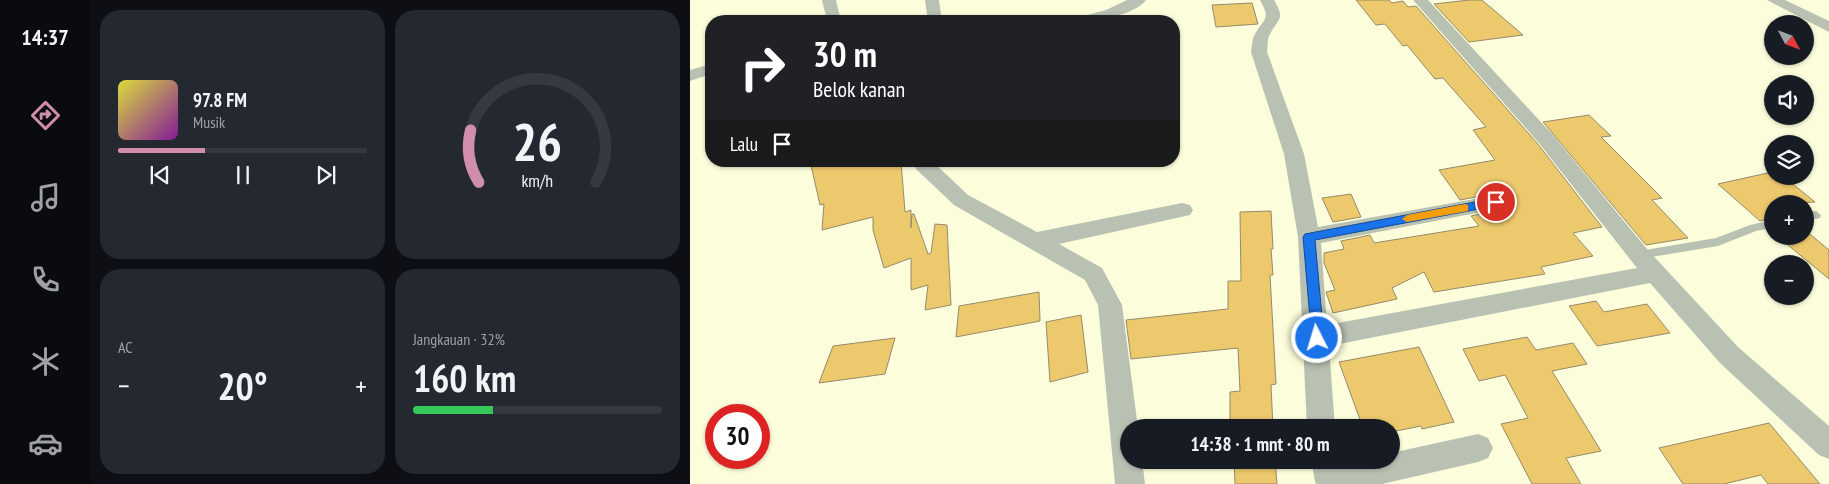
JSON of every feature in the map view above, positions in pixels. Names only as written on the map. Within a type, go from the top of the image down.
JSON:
[{"type":"street","points":[[829,0],[833,15]]},
{"type":"street","points":[[932,0],[934,15]]},
{"type":"street","points":[[1104,15],[1139,0]]},
{"type":"street","points":[[1267,0],[1274,12],[1274,17],[1260,37],[1259,52],[1294,154],[1309,237],[1317,338],[1321,419]]},
{"type":"street","points":[[1420,0],[1545,138],[1639,255],[1729,354],[1829,446]]},
{"type":"street","points":[[1774,0],[1829,27]]},
{"type":"street","points":[[690,76],[705,71]]},
{"type":"street","points":[[926,167],[960,200],[1094,274],[1110,305],[1130,484]]},
{"type":"street","points":[[1309,237],[1496,202]]},
{"type":"street","points":[[1035,242],[1182,210]]},
{"type":"street","points":[[1317,338],[1655,273]]},
{"type":"street","points":[[1329,475],[1478,448]]},
{"type":"lane","points":[[1639,255],[1718,242],[1764,226]]},
{"type":"building","points":[[1356,0],[1389,0],[1392,3],[1403,1],[1408,7],[1416,6],[1537,143],[1602,227],[1573,233],[1593,256],[1541,267],[1545,274],[1434,292],[1424,272],[1392,288],[1397,299],[1333,313],[1326,292],[1335,290],[1324,263],[1324,253],[1344,249],[1341,241],[1370,235],[1374,243],[1479,226],[1471,216],[1505,209],[1510,202],[1505,196],[1497,193],[1460,200],[1439,170],[1495,160],[1473,130],[1486,127],[1443,78],[1435,79],[1407,45],[1403,46],[1385,24],[1376,25]]},
{"type":"building","points":[[1482,0],[1523,35],[1469,42],[1434,4]]},
{"type":"building","points":[[1252,3],[1258,24],[1216,27],[1212,5]]},
{"type":"building","points":[[1589,115],[1611,136],[1601,137],[1662,198],[1652,200],[1688,238],[1646,245],[1543,122]]},
{"type":"building","points":[[811,167],[901,167],[905,212],[911,210],[911,228],[912,214],[914,214],[928,254],[931,253],[935,224],[947,225],[951,305],[925,310],[928,285],[911,290],[911,258],[884,268],[873,230],[873,217],[822,230],[824,204],[820,205]]},
{"type":"building","points":[[1764,174],[1764,185],[1794,185],[1806,195],[1764,195],[1764,220],[1760,221],[1718,184]]},
{"type":"building","points":[[1351,194],[1361,217],[1333,222],[1322,198]]},
{"type":"building","points":[[1271,211],[1273,275],[1270,275],[1276,384],[1271,385],[1273,419],[1230,419],[1230,392],[1240,391],[1238,348],[1131,359],[1126,320],[1228,309],[1228,281],[1241,281],[1240,212]]},
{"type":"building","points":[[1814,238],[1829,250],[1829,279],[1814,267],[1814,255],[1800,255],[1788,245],[1814,245]]},
{"type":"building","points":[[1039,292],[1040,321],[956,337],[959,306]]},
{"type":"building","points":[[1596,301],[1604,312],[1647,304],[1670,333],[1597,346],[1569,306]]},
{"type":"building","points":[[1081,315],[1088,372],[1050,382],[1046,322]]},
{"type":"building","points":[[1527,337],[1536,350],[1573,343],[1587,364],[1552,371],[1601,451],[1566,458],[1581,484],[1532,484],[1501,424],[1528,418],[1505,375],[1479,381],[1463,349]]},
{"type":"building","points":[[895,338],[885,374],[819,383],[833,346]]},
{"type":"building","points":[[1419,347],[1454,422],[1422,429],[1421,426],[1400,430],[1400,419],[1360,419],[1339,362]]},
{"type":"building","points":[[1769,423],[1820,484],[1768,484],[1761,475],[1724,484],[1683,484],[1659,448]]},
{"type":"building","points":[[1234,469],[1276,469],[1277,484],[1235,484]]},
{"type":"slow traffic","points":[[1407,219],[1465,208]]},
{"type":"route","points":[[1317,338],[1309,237],[1496,202]]}]
